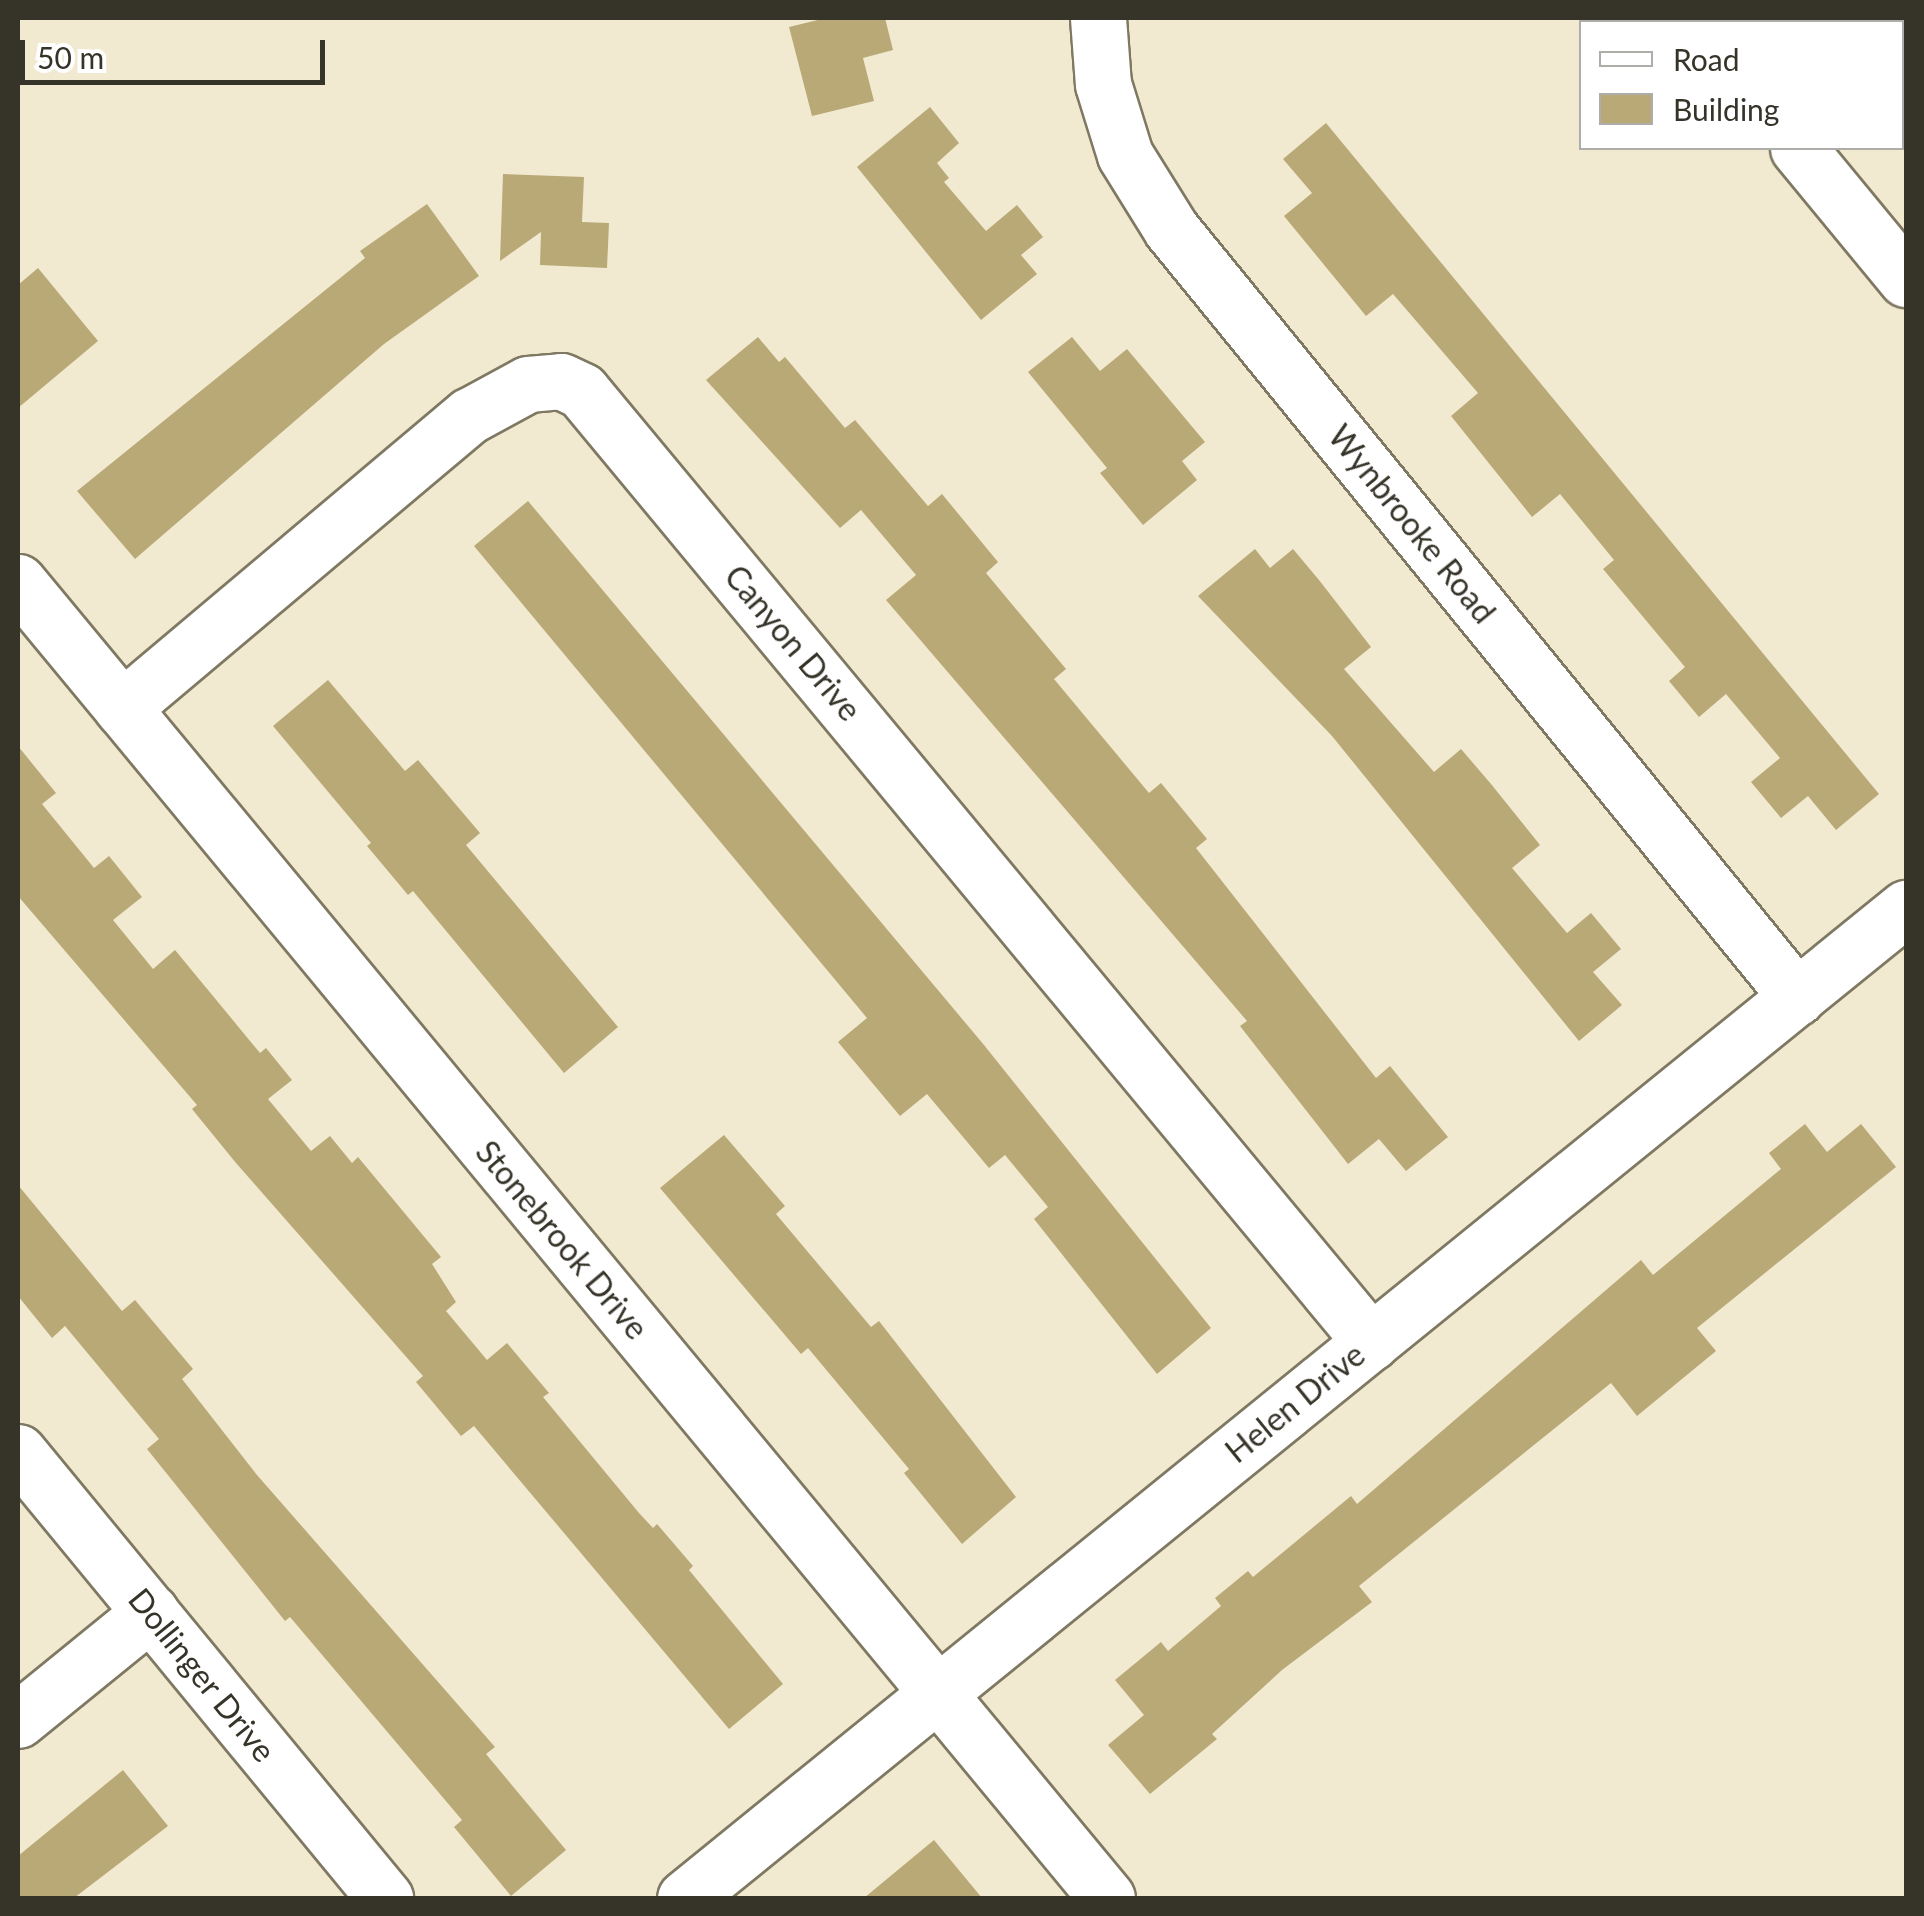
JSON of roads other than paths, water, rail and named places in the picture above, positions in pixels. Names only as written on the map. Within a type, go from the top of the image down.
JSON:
[{"type":"street","name":"Wynbrooke Road","points":[[1098,18],[1103,84],[1125,155],[1172,229],[1797,997]]},
{"type":"street","points":[[1800,150],[1906,279]]},
{"type":"street","name":"Canyon Drive","points":[[122,708],[470,416],[507,391],[561,380],[596,406],[1371,1342]]},
{"type":"street","name":"Stonebrook Drive","points":[[18,582],[1107,1898]]},
{"type":"street","name":"Helen Drive","points":[[685,1898],[1906,908]]},
{"type":"street","name":"Dollinger Drive","points":[[18,1452],[385,1898]]},
{"type":"street","points":[[18,1720],[151,1612]]}]
